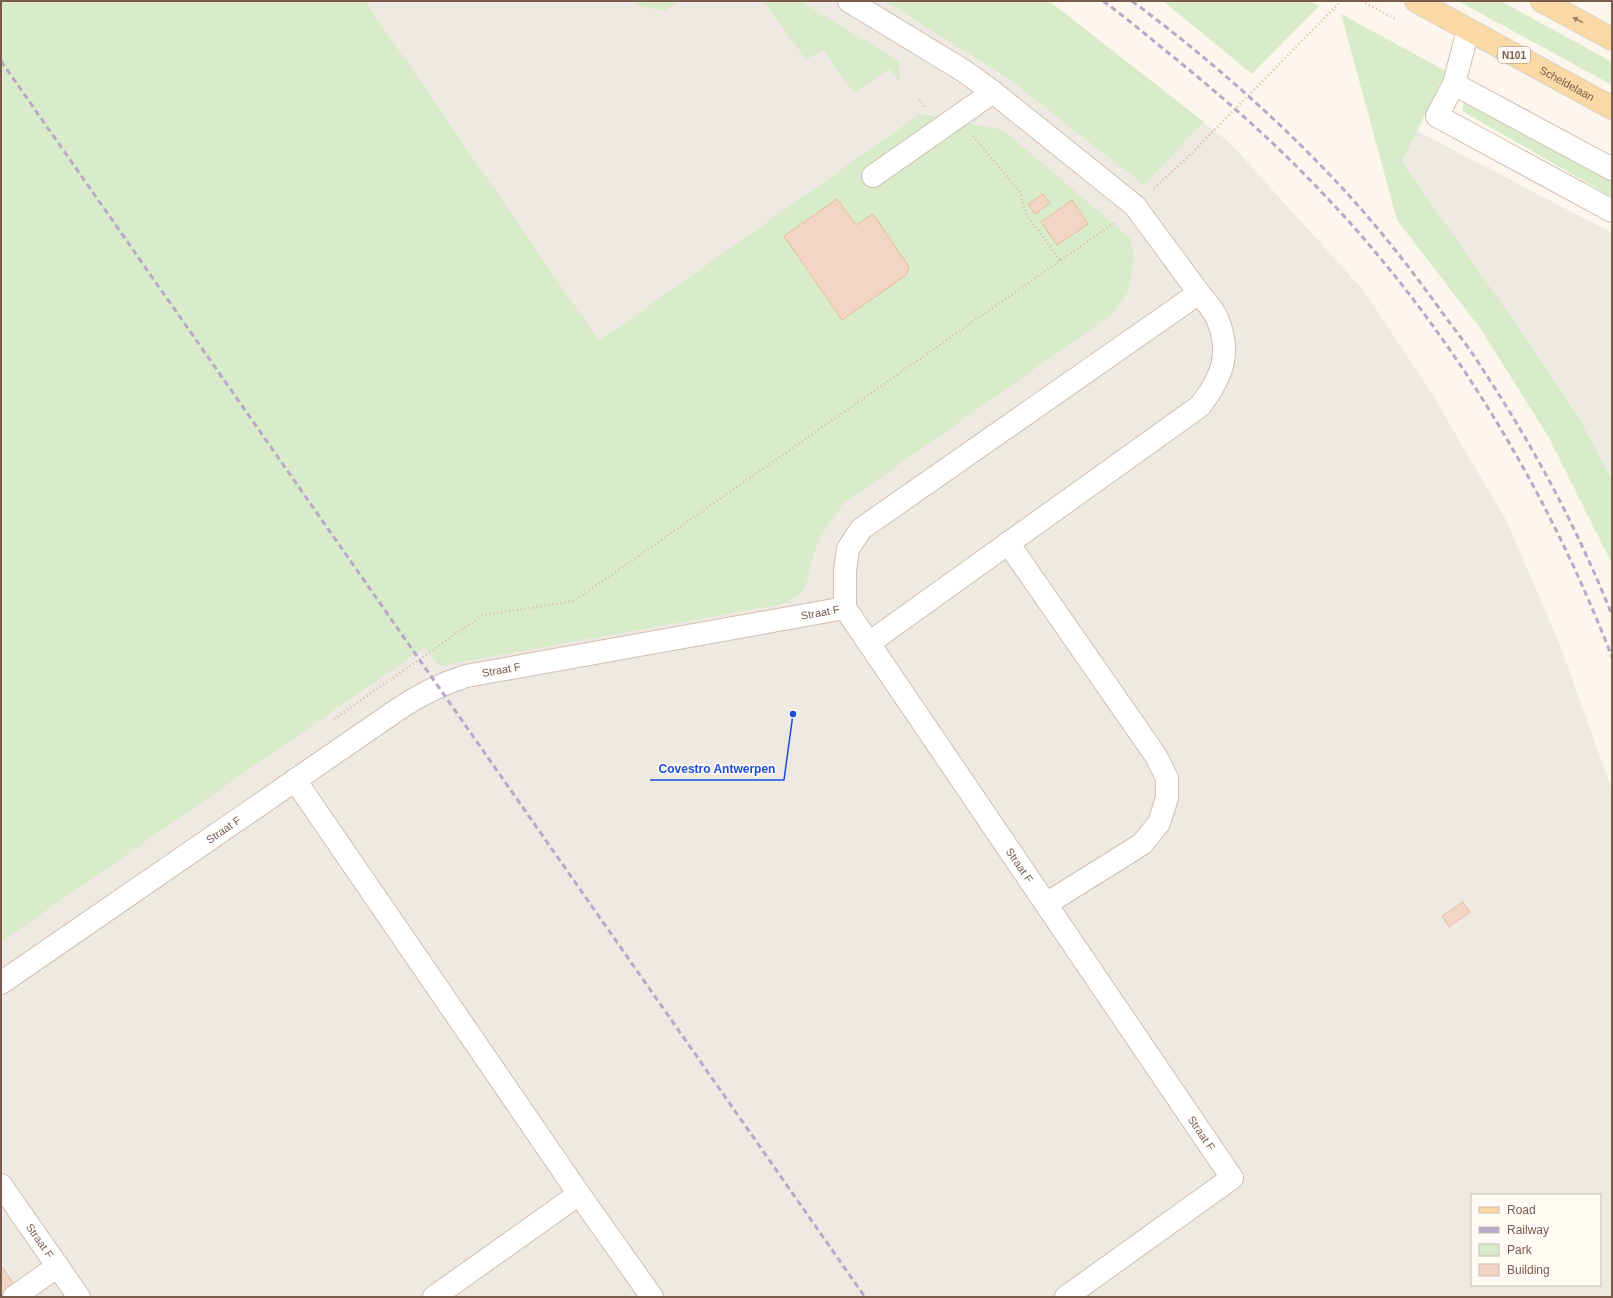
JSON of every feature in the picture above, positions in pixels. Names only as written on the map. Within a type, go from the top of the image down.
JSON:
[{"type":"main road","name":"Scheldelaan","points":[[1416,1],[1612,108]]},
{"type":"main road","points":[[1542,1],[1612,38]]},
{"type":"street","points":[[849,1],[951,63],[992,92],[1134,206],[1217,317],[1225,344],[1223,367],[1213,389],[1200,406],[869,643]]},
{"type":"street","points":[[1468,30],[1454,84],[1437,116],[1612,211]]},
{"type":"street","points":[[1454,84],[1612,169]]},
{"type":"street","points":[[873,176],[992,92]]},
{"type":"street","points":[[845,608],[845,571],[848,549],[862,529],[1199,293]]},
{"type":"street","points":[[1008,543],[1156,756],[1167,778],[1167,798],[1159,823],[1142,844],[1046,904]]},
{"type":"street","name":"Straat F","points":[[1,983],[412,700],[448,682],[466,676],[845,608],[1232,1178],[1066,1297]]},
{"type":"street","points":[[295,780],[579,1194],[652,1297]]},
{"type":"street","name":"Straat F","points":[[1,1185],[79,1297]]},
{"type":"street","points":[[434,1297],[579,1194]]},
{"type":"street","points":[[14,1297],[58,1266]]},
{"type":"path","points":[[1188,157],[1341,1]]},
{"type":"path","points":[[919,99],[930,115],[966,129],[1020,192],[1026,214],[1060,260]]},
{"type":"path","points":[[332,721],[482,615],[574,601],[1108,227]]},
{"type":"shaded area","points":[[1,1],[1049,1],[1230,143],[1364,291],[1429,389],[1506,520],[1558,640],[1611,787],[1612,1297],[1,1297]]},
{"type":"shaded area","points":[[1417,131],[1612,233],[1612,480],[1577,413],[1402,162]]},
{"type":"green space","points":[[1,1],[365,1],[599,341],[920,114],[1003,130],[1130,238],[1134,257],[1129,290],[1114,313],[843,504],[821,536],[811,561],[808,579],[802,593],[788,602],[773,606],[439,666],[425,647],[1,942]]},
{"type":"green space","points":[[634,1],[679,1],[665,11],[638,6]]},
{"type":"green space","points":[[764,1],[800,1],[899,61],[900,82],[889,69],[854,93],[823,49],[806,60]]},
{"type":"green space","points":[[885,1],[1049,1],[1204,122],[1144,185],[1006,77]]},
{"type":"green space","points":[[1163,1],[1309,1],[1319,6],[1252,74]]},
{"type":"green space","points":[[1458,1],[1501,1],[1612,62],[1612,85]]},
{"type":"green space","points":[[1341,14],[1446,71],[1402,162],[1516,324],[1580,419],[1612,480],[1612,564],[1548,436],[1480,328],[1397,220]]},
{"type":"green space","points":[[1464,102],[1612,181],[1612,197],[1462,111]]},
{"type":"building","points":[[1043,194],[1050,203],[1035,214],[1028,204]]},
{"type":"building","points":[[837,199],[856,225],[873,214],[909,267],[906,275],[842,320],[784,236]]},
{"type":"building","points":[[1072,200],[1088,224],[1057,245],[1041,222]]},
{"type":"building","points":[[1463,902],[1470,912],[1449,927],[1442,916]]},
{"type":"building","points":[[1,1266],[23,1297],[1,1296]]},
{"type":"railway","points":[[1103,1],[1193,73],[1274,144],[1354,227],[1400,283],[1443,340],[1483,400],[1520,462],[1554,526],[1585,591],[1612,657]]},
{"type":"railway","points":[[1132,1],[1210,63],[1260,106],[1308,152],[1346,192],[1404,261],[1476,358],[1521,431],[1570,521],[1612,615]]},
{"type":"railway","points":[[1,61],[865,1297]]},
{"type":"place","name":"Covestro Antwerpen","points":[[793,714]]}]
